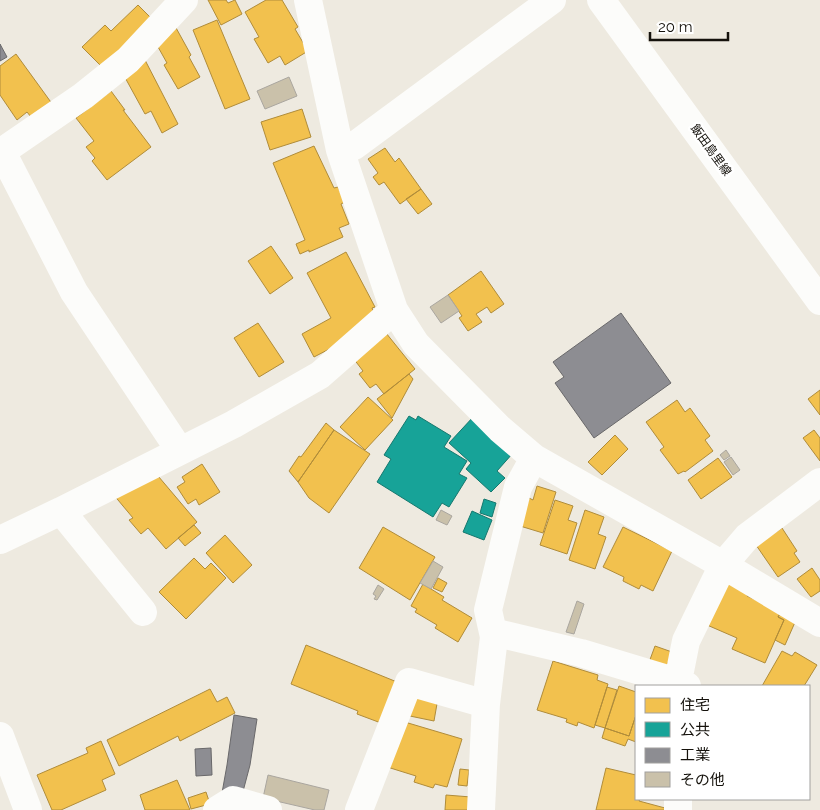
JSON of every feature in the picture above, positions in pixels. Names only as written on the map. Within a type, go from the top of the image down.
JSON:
[{"type":"street","points":[[180,451],[74,292],[1,152],[83,96],[128,60],[184,0]]},
{"type":"street","points":[[308,0],[340,150],[394,310],[416,344],[500,429],[534,458],[723,564],[820,623]]},
{"type":"street","points":[[340,150],[354,146],[552,0]]},
{"type":"street","name":"飯田島里線","points":[[601,0],[820,301]]},
{"type":"street","points":[[0,540],[234,424],[320,375],[394,310]]},
{"type":"street","points":[[481,810],[486,703],[494,637],[488,610],[518,487],[534,458]]},
{"type":"street","points":[[493,632],[581,653],[681,685],[686,642],[723,564],[747,537],[820,482]]},
{"type":"street","points":[[61,511],[143,612]]},
{"type":"street","points":[[359,810],[409,682],[486,703]]},
{"type":"street","points":[[0,736],[28,810]]},
{"type":"street","points":[[217,810],[233,800],[268,810]]},
{"type":"building: 住宅","points":[[208,0],[226,0],[228,3],[235,0],[242,14],[221,25]]},
{"type":"building: 住宅","points":[[266,0],[282,0],[298,27],[295,29],[308,51],[285,65],[280,56],[268,63],[254,39],[259,37],[245,12]]},
{"type":"building: 住宅","points":[[138,5],[151,18],[104,69],[82,47],[105,25],[111,31]]},
{"type":"building: 住宅","points":[[217,20],[250,99],[225,109],[193,30]]},
{"type":"building: 住宅","points":[[175,26],[191,55],[189,57],[200,77],[178,89],[164,65],[167,63],[153,38]]},
{"type":"building: 住宅","points":[[16,54],[53,105],[31,117],[27,112],[17,120],[0,95],[0,66]]},
{"type":"building: 住宅","points":[[145,60],[178,124],[162,133],[151,111],[145,114],[122,72]]},
{"type":"building: 住宅","points":[[111,91],[151,147],[107,180],[92,161],[95,158],[86,147],[94,141],[76,118]]},
{"type":"building: 住宅","points":[[302,109],[311,137],[270,150],[261,122]]},
{"type":"building: 住宅","points":[[314,146],[334,188],[338,187],[345,202],[341,204],[349,224],[339,228],[343,237],[300,254],[296,244],[305,240],[273,163]]},
{"type":"building: 住宅","points":[[385,148],[395,162],[399,158],[421,189],[400,204],[384,182],[379,185],[373,177],[378,173],[368,159]]},
{"type":"building: 住宅","points":[[421,189],[432,204],[418,214],[406,199]]},
{"type":"building: 住宅","points":[[271,246],[293,278],[270,294],[248,261]]},
{"type":"building: 住宅","points":[[346,252],[375,307],[372,308],[375,315],[358,334],[314,357],[302,334],[331,318],[307,273]]},
{"type":"building: 住宅","points":[[481,271],[504,304],[491,313],[487,307],[476,314],[482,322],[468,331],[459,318],[462,316],[448,295]]},
{"type":"building: 住宅","points":[[258,323],[284,362],[259,377],[234,338]]},
{"type":"building: 住宅","points":[[382,328],[415,369],[384,394],[376,384],[370,388],[359,374],[363,371],[350,354]]},
{"type":"building: 住宅","points":[[409,374],[413,379],[392,418],[377,399]]},
{"type":"building: 住宅","points":[[820,390],[820,415],[808,399]]},
{"type":"building: 住宅","points":[[368,397],[393,420],[365,450],[340,427]]},
{"type":"building: 住宅","points":[[677,400],[685,412],[690,408],[710,436],[705,440],[713,451],[685,472],[678,474],[660,450],[664,447],[646,422]]},
{"type":"building: 住宅","points":[[326,423],[334,430],[298,482],[289,471]]},
{"type":"building: 住宅","points":[[334,430],[370,454],[329,513],[309,498],[298,482]]},
{"type":"building: 住宅","points":[[814,430],[820,438],[820,461],[803,438]]},
{"type":"building: 住宅","points":[[615,435],[628,449],[602,475],[588,462]]},
{"type":"building: 住宅","points":[[718,458],[732,477],[701,499],[688,480]]},
{"type":"building: 住宅","points":[[202,464],[220,492],[199,505],[196,499],[188,504],[177,487],[185,482],[182,477]]},
{"type":"building: 住宅","points":[[153,470],[197,522],[166,549],[148,528],[141,534],[129,520],[133,518],[113,494]]},
{"type":"building: 住宅","points":[[537,486],[556,492],[543,533],[520,526],[529,498],[533,500]]},
{"type":"building: 住宅","points":[[555,500],[573,506],[568,520],[577,523],[567,554],[540,545]]},
{"type":"building: 住宅","points":[[585,510],[604,517],[598,534],[606,537],[595,569],[569,560]]},
{"type":"building: 住宅","points":[[194,525],[201,533],[185,546],[178,538]]},
{"type":"building: 住宅","points":[[383,527],[435,557],[410,600],[359,568]]},
{"type":"building: 住宅","points":[[623,527],[672,551],[653,591],[641,585],[639,589],[623,581],[624,577],[603,567]]},
{"type":"building: 住宅","points":[[782,528],[797,551],[794,553],[800,562],[778,577],[756,545]]},
{"type":"building: 住宅","points":[[225,535],[252,565],[233,583],[206,553]]},
{"type":"building: 住宅","points":[[194,558],[205,569],[211,563],[226,578],[186,619],[159,592]]},
{"type":"building: 住宅","points":[[812,568],[820,580],[820,591],[811,597],[797,579]]},
{"type":"building: 住宅","points":[[438,578],[447,583],[442,592],[433,588]]},
{"type":"building: 住宅","points":[[726,581],[749,592],[747,596],[781,611],[778,617],[784,620],[765,663],[732,649],[737,638],[707,625]]},
{"type":"building: 住宅","points":[[423,584],[444,597],[442,600],[472,618],[458,642],[435,628],[437,625],[415,612],[417,609],[411,606]]},
{"type":"building: 住宅","points":[[781,613],[796,620],[785,645],[775,640],[784,620],[778,617]]},
{"type":"building: 住宅","points":[[306,645],[397,682],[381,723],[357,714],[358,711],[291,684]]},
{"type":"building: 住宅","points":[[655,646],[672,652],[665,671],[648,665]]},
{"type":"building: 住宅","points":[[782,651],[792,656],[795,652],[817,665],[805,685],[763,685]]},
{"type":"building: 住宅","points":[[553,661],[598,675],[597,680],[608,684],[594,728],[578,722],[577,726],[566,722],[567,719],[537,710]]},
{"type":"building: 住宅","points":[[619,686],[635,692],[635,718],[629,736],[605,728]]},
{"type":"building: 住宅","points":[[607,687],[617,690],[605,728],[595,725]]},
{"type":"building: 住宅","points":[[210,689],[217,702],[227,697],[235,713],[180,741],[178,736],[119,766],[107,740]]},
{"type":"building: 住宅","points":[[409,693],[438,698],[434,721],[405,715]]},
{"type":"building: 住宅","points":[[635,718],[635,742],[628,739],[625,746],[602,738],[605,728],[629,736]]},
{"type":"building: 住宅","points":[[398,720],[462,739],[447,787],[435,784],[433,788],[414,782],[416,776],[384,766]]},
{"type":"building: 住宅","points":[[101,741],[115,774],[102,780],[106,790],[61,810],[52,810],[37,775],[88,753],[86,748]]},
{"type":"building: 住宅","points":[[606,768],[635,775],[635,800],[665,808],[665,810],[596,810]]},
{"type":"building: 住宅","points":[[460,769],[469,770],[467,786],[458,785]]},
{"type":"building: 住宅","points":[[177,780],[190,810],[145,810],[140,795]]},
{"type":"building: 住宅","points":[[206,792],[210,804],[191,809],[188,798]]},
{"type":"building: 住宅","points":[[446,795],[471,797],[470,810],[445,810]]},
{"type":"building: 公共","points":[[409,416],[416,420],[418,416],[451,436],[444,447],[467,461],[459,474],[467,478],[449,507],[442,503],[433,517],[377,482],[391,459],[384,455]]},
{"type":"building: 公共","points":[[474,416],[513,453],[497,471],[505,478],[491,492],[466,469],[471,463],[449,443]]},
{"type":"building: 公共","points":[[484,499],[496,503],[492,517],[480,513]]},
{"type":"building: 公共","points":[[472,511],[492,520],[484,540],[463,532]]},
{"type":"building: 工業","points":[[0,44],[7,57],[0,61]]},
{"type":"building: 工業","points":[[621,313],[671,383],[594,438],[555,383],[564,377],[553,362]]},
{"type":"building: 工業","points":[[234,715],[257,719],[250,765],[241,799],[222,793]]},
{"type":"building: 工業","points":[[211,748],[212,775],[196,776],[195,749]]},
{"type":"building: その他","points":[[289,77],[297,96],[265,109],[257,91]]},
{"type":"building: その他","points":[[448,295],[459,311],[441,323],[430,307]]},
{"type":"building: その他","points":[[726,450],[730,456],[724,460],[720,455]]},
{"type":"building: その他","points":[[731,457],[740,470],[733,475],[724,462]]},
{"type":"building: その他","points":[[441,510],[452,516],[447,525],[436,520]]},
{"type":"building: その他","points":[[433,561],[443,567],[431,589],[420,583]]},
{"type":"building: その他","points":[[378,585],[384,589],[377,600],[374,599],[376,596],[373,594]]},
{"type":"building: その他","points":[[577,601],[584,604],[574,634],[566,632]]},
{"type":"building: その他","points":[[268,775],[329,790],[324,810],[315,810],[263,798]]}]
